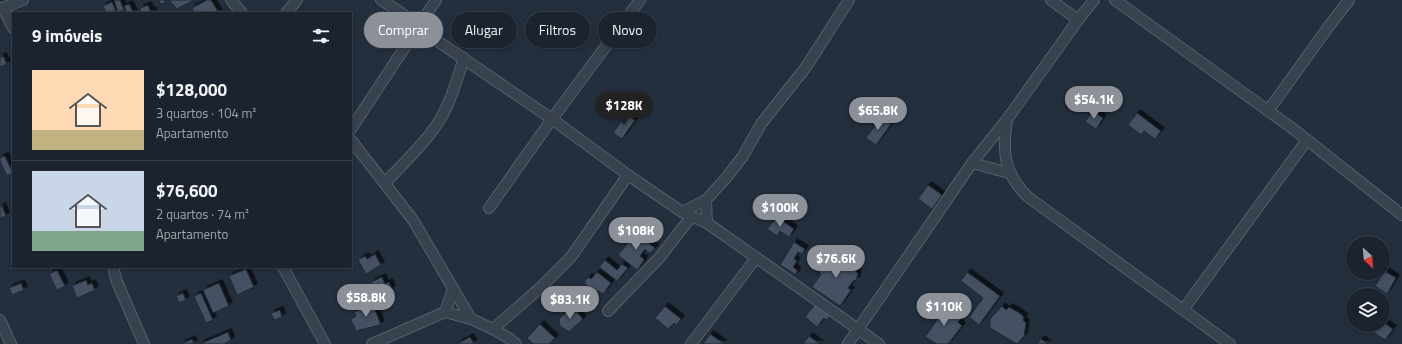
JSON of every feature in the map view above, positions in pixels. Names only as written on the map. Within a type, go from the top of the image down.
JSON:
[{"type":"street","points":[[12,26],[2,9],[20,0]]},
{"type":"street","points":[[231,0],[241,12]]},
{"type":"street","points":[[287,12],[297,0]]},
{"type":"street","points":[[381,0],[400,12]]},
{"type":"street","points":[[428,12],[436,0]]},
{"type":"street","points":[[489,208],[552,119],[640,0]]},
{"type":"street","points":[[682,212],[706,200],[726,178],[743,156],[761,124],[806,67],[849,0]]},
{"type":"street","points":[[1051,0],[1078,20]]},
{"type":"street","points":[[848,344],[972,163],[1008,118],[1094,0]]},
{"type":"street","points":[[1115,0],[1307,140],[1402,214]]},
{"type":"street","points":[[1268,111],[1328,26],[1349,0]]},
{"type":"street","points":[[443,44],[552,119],[628,175],[682,212],[707,223],[879,344]]},
{"type":"street","points":[[352,127],[403,48]]},
{"type":"street","points":[[385,183],[429,135],[440,120],[464,58]]},
{"type":"street","points":[[1008,118],[1004,147],[1009,173],[1018,187],[1028,197],[1230,344]]},
{"type":"street","points":[[1183,310],[1307,140]]},
{"type":"street","points":[[352,141],[413,220],[471,319]]},
{"type":"street","points":[[972,163],[1009,173]]},
{"type":"street","points":[[493,329],[541,287],[571,257],[628,175]]},
{"type":"street","points":[[706,200],[707,223]]},
{"type":"street","points":[[608,311],[660,258],[691,216]]},
{"type":"street","points":[[691,344],[756,258]]},
{"type":"street","points":[[112,268],[144,344]]},
{"type":"street","points":[[284,268],[325,344]]},
{"type":"street","points":[[445,312],[453,289]]},
{"type":"street","points":[[372,344],[386,341],[445,312],[471,319],[493,329],[516,344]]},
{"type":"street","points":[[0,320],[11,344]]},
{"type":"building","points":[[114,0],[120,0],[124,10],[118,12]]},
{"type":"building","points":[[159,0],[165,0],[165,3],[160,4]]},
{"type":"building","points":[[194,0],[177,9],[170,1]]},
{"type":"building","points":[[207,0],[211,0],[218,12],[194,12],[192,8]]},
{"type":"building","points":[[112,2],[116,11],[106,12],[103,6]]},
{"type":"building","points":[[129,4],[133,12],[127,12],[124,6]]},
{"type":"building","points":[[148,5],[150,10],[154,12],[141,12],[140,8]]},
{"type":"building","points":[[3,56],[7,64],[0,67],[0,57]]},
{"type":"building","points":[[1093,111],[1103,118],[1096,129],[1085,122]]},
{"type":"building","points":[[1137,113],[1161,131],[1155,139],[1144,131],[1141,135],[1128,125]]},
{"type":"building","points":[[626,114],[635,120],[622,139],[613,133]]},
{"type":"building","points":[[881,117],[891,124],[876,145],[866,138]]},
{"type":"building","points":[[5,156],[12,174],[7,176],[0,158]]},
{"type":"building","points":[[928,185],[942,195],[932,209],[918,199]]},
{"type":"building","points":[[2,206],[6,216],[0,218],[0,207]]},
{"type":"building","points":[[777,217],[794,229],[789,237],[780,231],[777,236],[767,229]]},
{"type":"building","points":[[636,233],[655,248],[650,253],[645,249],[640,256],[644,259],[643,262],[637,270],[618,255]]},
{"type":"building","points":[[794,242],[805,249],[802,254],[798,252],[794,259],[797,261],[793,267],[797,270],[796,275],[780,265]]},
{"type":"building","points":[[833,253],[857,270],[856,272],[858,273],[856,281],[854,280],[848,288],[851,290],[840,306],[812,287],[821,274],[819,272]]},
{"type":"building","points":[[375,254],[381,265],[366,274],[358,260],[365,256],[367,259]]},
{"type":"building","points":[[605,260],[617,270],[622,264],[628,268],[617,281],[599,267]]},
{"type":"building","points":[[246,269],[254,287],[237,295],[229,276]]},
{"type":"building","points":[[57,270],[65,286],[57,290],[49,274]]},
{"type":"building","points":[[597,272],[611,283],[603,294],[599,291],[596,292],[584,283],[588,277],[591,279]]},
{"type":"building","points":[[967,272],[1000,296],[979,325],[969,317],[983,298],[961,281]]},
{"type":"building","points":[[1390,274],[1396,278],[1390,289],[1378,288],[1375,286],[1379,280],[1390,280]]},
{"type":"building","points":[[382,277],[385,284],[389,282],[392,289],[380,296],[371,282]]},
{"type":"building","points":[[86,280],[88,285],[92,283],[95,290],[77,298],[72,286]]},
{"type":"building","points":[[21,283],[24,290],[12,295],[9,288]]},
{"type":"building","points":[[219,283],[229,306],[213,313],[203,290]]},
{"type":"building","points":[[183,293],[186,300],[179,303],[176,296]]},
{"type":"building","points":[[201,293],[213,320],[206,323],[194,296]]},
{"type":"building","points":[[372,302],[380,325],[355,331],[355,327],[351,319],[356,316],[354,312],[364,308],[364,305]]},
{"type":"building","points":[[816,303],[830,315],[827,320],[824,318],[817,327],[805,317]]},
{"type":"building","points":[[936,305],[945,313],[947,312],[952,316],[955,313],[962,318],[958,322],[962,326],[948,344],[937,344],[925,337],[937,320],[931,312]]},
{"type":"building","points":[[665,306],[681,319],[676,325],[674,323],[668,329],[655,318]]},
{"type":"building","points":[[1002,306],[1006,310],[1009,307],[1024,317],[1023,320],[1026,323],[1024,336],[1017,344],[990,328],[990,319]]},
{"type":"building","points":[[572,307],[583,319],[569,332],[560,326],[559,319]]},
{"type":"building","points":[[280,310],[282,317],[274,320],[271,313]]},
{"type":"building","points":[[540,324],[555,338],[549,344],[533,344],[527,338]]},
{"type":"building","points":[[1390,327],[1393,329],[1385,340],[1373,332],[1390,332]]},
{"type":"building","points":[[228,332],[231,340],[224,344],[200,344]]},
{"type":"building","points":[[710,334],[723,343],[723,344],[703,344]]},
{"type":"building","points":[[809,336],[820,344],[803,344]]},
{"type":"building","points":[[470,337],[474,344],[457,344]]},
{"type":"building","points":[[192,339],[194,344],[181,344]]},
{"type":"building","points":[[1041,339],[1048,344],[1037,344]]}]
